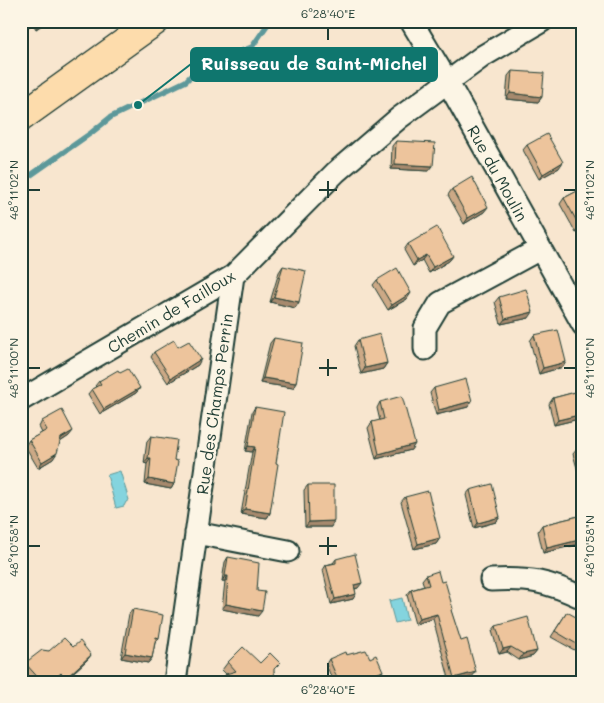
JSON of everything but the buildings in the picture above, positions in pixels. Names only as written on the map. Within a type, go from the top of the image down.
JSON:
[{"type":"main road","points":[[21,117],[154,21]]},
{"type":"street","name":"Rue du Moulin","points":[[411,21],[447,80],[583,325]]},
{"type":"street","name":"Chemin de Failloux","points":[[21,400],[232,276],[336,172],[447,80],[542,21]]},
{"type":"street","points":[[425,349],[425,328],[440,303],[540,249]]},
{"type":"street","name":"Rue des Champs Perrin","points":[[175,682],[232,276]]},
{"type":"street","points":[[196,533],[288,551]]},
{"type":"street","points":[[491,580],[526,578],[557,585],[583,598]]},
{"type":"water","points":[[120,471],[129,500],[124,506],[116,508],[107,475]]},
{"type":"water","points":[[402,598],[407,620],[395,623],[389,601]]},
{"type":"waterway","points":[[21,182],[111,117],[186,81],[204,62],[252,47],[270,21]]},
{"type":"place","name":"Ruisseau de Saint-Michel","points":[[138,105]]}]
